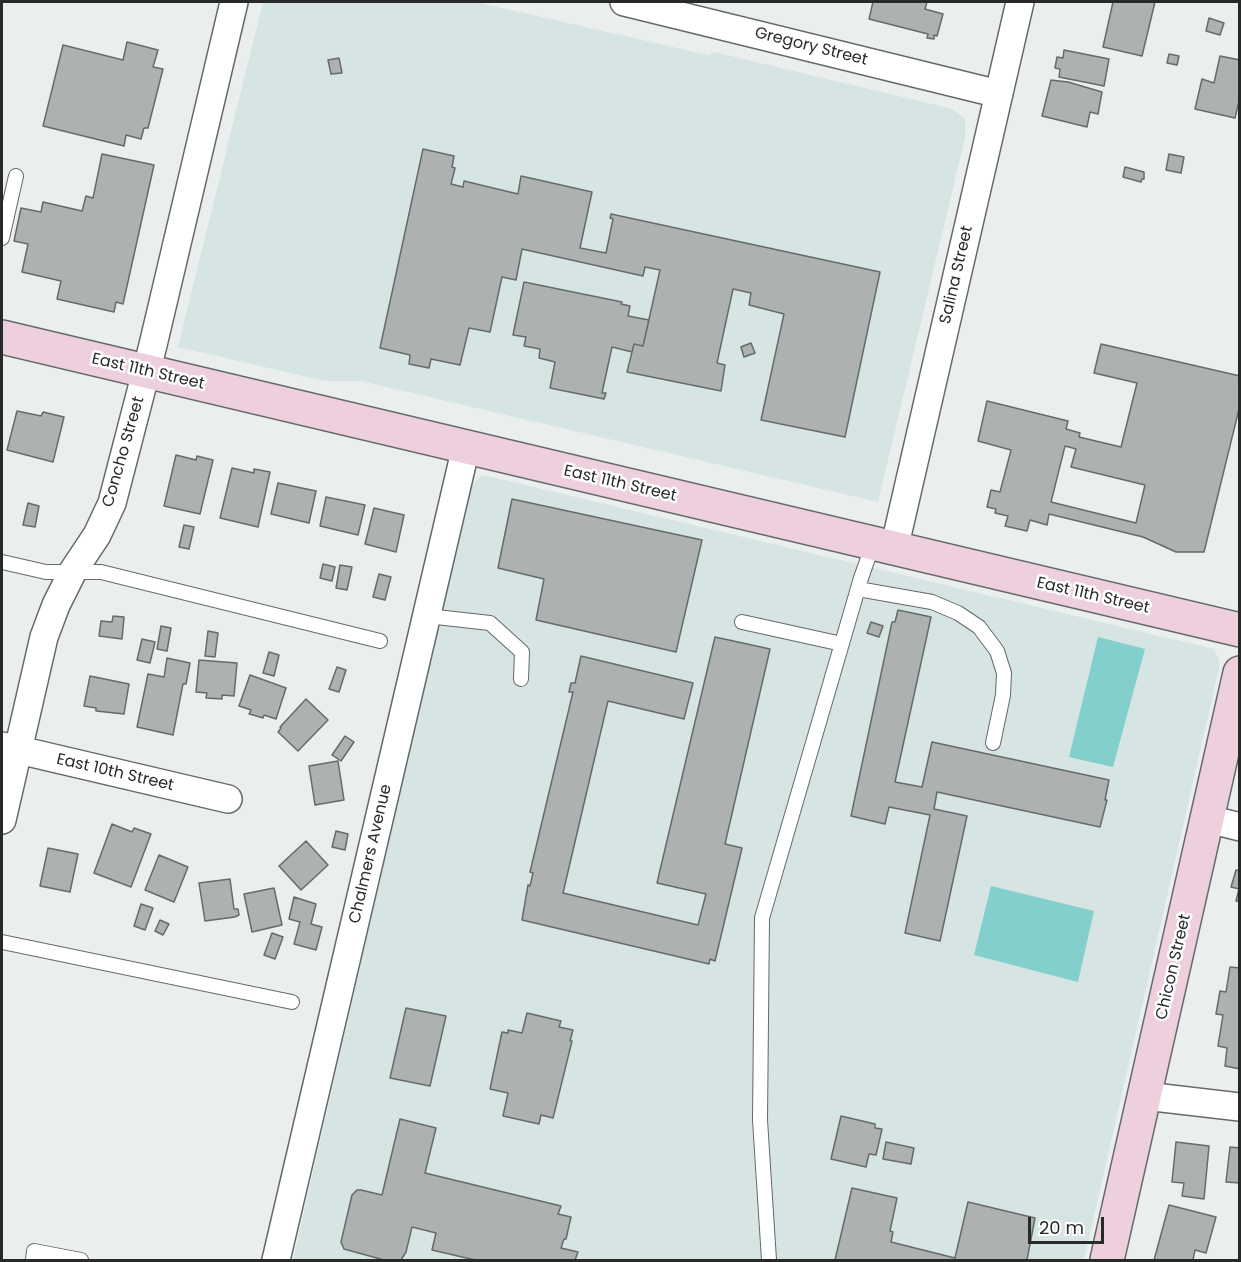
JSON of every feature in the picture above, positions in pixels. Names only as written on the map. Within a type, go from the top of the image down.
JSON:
[{"type":"street","name":"Concho Street","points":[[2,820],[9,748],[44,637],[56,605],[73,571],[97,535],[112,503],[146,372],[234,2]]},
{"type":"street","name":"Gregory Street","points":[[624,2],[695,10],[999,94]]},
{"type":"street","name":"Salina Street","points":[[884,547],[999,94],[1020,2]]},
{"type":"street","name":"East 11th Street","points":[[2,337],[1239,630]]},
{"type":"street","name":"Chalmers Avenue","points":[[276,1260],[466,447]]},
{"type":"street","name":"Chicon Street","points":[[1107,1260],[1239,673]]},
{"type":"street","name":"East 10th Street","points":[[9,748],[228,799]]},
{"type":"street","points":[[1208,819],[1239,827]]},
{"type":"street","points":[[1145,1096],[1239,1107]]},
{"type":"lane","points":[[2,238],[16,176]]},
{"type":"lane","points":[[769,1260],[760,1120],[762,918],[858,589],[884,547]]},
{"type":"lane","points":[[2,562],[46,572],[101,572],[380,641]]},
{"type":"lane","points":[[858,589],[932,602],[958,613],[979,627],[997,651],[1004,673],[1003,695],[993,743]]},
{"type":"lane","points":[[427,616],[490,623],[522,652],[521,679]]},
{"type":"lane","points":[[742,622],[843,644]]},
{"type":"lane","points":[[2,942],[292,1002]]},
{"type":"lane","points":[[33,1260],[34,1251],[81,1260]]},
{"type":"shaded area","points":[[263,2],[476,2],[708,55],[714,52],[953,109],[965,119],[965,138],[878,502],[361,381],[325,381],[178,347]]},
{"type":"shaded area","points":[[482,476],[1214,649],[1219,660],[1219,668],[1084,1260],[293,1260],[469,492],[473,483]]},
{"type":"shaded area","points":[[1098,637],[1145,649],[1113,767],[1069,757]]},
{"type":"shaded area","points":[[991,886],[1094,911],[1078,982],[974,955]]},
{"type":"building","points":[[873,2],[927,2],[925,9],[943,14],[937,36],[934,35],[934,39],[927,38],[928,34],[869,19]]},
{"type":"building","points":[[1113,2],[1155,2],[1142,56],[1103,47]]},
{"type":"building","points":[[1209,18],[1224,23],[1220,35],[1206,31]]},
{"type":"building","points":[[127,42],[158,50],[153,67],[163,69],[148,128],[144,128],[141,139],[126,135],[124,146],[43,126],[63,45],[123,60]]},
{"type":"building","points":[[1064,50],[1109,59],[1104,86],[1059,77],[1060,69],[1055,68],[1057,57],[1063,58]]},
{"type":"building","points":[[1169,54],[1179,56],[1177,65],[1167,63]]},
{"type":"building","points":[[1220,56],[1240,60],[1240,97],[1235,118],[1195,109],[1202,79],[1214,83]]},
{"type":"building","points":[[339,58],[342,73],[331,74],[328,60]]},
{"type":"building","points":[[1051,80],[1068,82],[1102,92],[1098,114],[1090,112],[1087,127],[1042,116]]},
{"type":"building","points":[[423,149],[454,156],[452,167],[455,168],[451,184],[463,187],[464,181],[518,194],[521,176],[592,192],[580,248],[606,253],[613,219],[610,218],[611,214],[880,272],[845,437],[761,420],[784,314],[749,305],[751,293],[733,289],[717,363],[725,365],[721,391],[627,372],[634,344],[643,346],[660,270],[645,267],[643,276],[522,249],[516,280],[502,277],[490,332],[469,328],[460,365],[431,359],[429,368],[409,364],[410,355],[380,348]]},
{"type":"building","points":[[102,154],[154,165],[123,304],[116,302],[114,312],[57,299],[61,281],[22,272],[28,244],[14,241],[21,208],[41,212],[43,202],[82,211],[86,196],[93,198]]},
{"type":"building","points":[[1169,154],[1184,157],[1181,173],[1166,170]]},
{"type":"building","points":[[1125,167],[1144,172],[1144,179],[1141,182],[1123,177]]},
{"type":"building","points":[[524,282],[622,302],[621,304],[630,306],[628,316],[649,320],[643,346],[634,344],[632,352],[612,347],[602,393],[606,393],[604,399],[550,388],[555,362],[539,358],[540,349],[524,346],[526,337],[513,335]]},
{"type":"building","points":[[751,343],[755,353],[744,357],[741,347]]},
{"type":"building","points":[[1101,344],[1240,376],[1240,405],[1204,552],[1176,552],[1143,537],[1049,514],[1047,525],[1030,520],[1027,531],[1005,526],[1008,516],[995,513],[996,509],[987,507],[991,490],[1000,492],[1011,450],[978,441],[987,401],[1068,421],[1066,429],[1080,433],[1079,437],[1121,447],[1137,383],[1094,373]],"holes":[[[1065,446],[1076,449],[1071,467],[1145,485],[1136,523],[1051,502]]]},
{"type":"building","points":[[17,411],[41,416],[43,412],[64,417],[53,462],[7,450]]},
{"type":"building","points":[[176,455],[196,460],[197,456],[213,460],[200,514],[164,506]]},
{"type":"building","points":[[232,468],[254,473],[254,469],[270,472],[258,527],[220,518]]},
{"type":"building","points":[[278,483],[316,491],[309,523],[271,514]]},
{"type":"building","points":[[326,497],[365,505],[358,535],[320,526]]},
{"type":"building","points":[[512,499],[702,540],[676,652],[536,620],[544,579],[498,568]]},
{"type":"building","points":[[28,503],[39,506],[35,527],[23,525]]},
{"type":"building","points":[[374,508],[404,515],[396,552],[365,544]]},
{"type":"building","points":[[184,525],[194,527],[189,549],[179,547]]},
{"type":"building","points":[[323,564],[335,567],[332,581],[320,578]]},
{"type":"building","points":[[340,565],[352,567],[347,590],[336,588]]},
{"type":"building","points":[[379,574],[391,577],[385,600],[373,597]]},
{"type":"building","points":[[898,610],[931,617],[895,782],[922,787],[932,742],[1109,780],[1100,827],[937,792],[934,809],[967,816],[940,941],[905,933],[930,815],[889,807],[885,824],[851,816],[892,622],[895,622]]},
{"type":"building","points":[[113,616],[124,617],[122,639],[99,636],[101,621],[112,622]]},
{"type":"building","points":[[871,622],[883,626],[879,637],[867,633]]},
{"type":"building","points":[[161,626],[171,628],[167,651],[157,649]]},
{"type":"building","points":[[208,631],[218,633],[215,657],[205,656]]},
{"type":"building","points":[[715,637],[770,649],[725,844],[742,848],[715,961],[710,959],[709,964],[522,920],[528,885],[530,886],[533,873],[530,872],[573,692],[569,692],[571,683],[575,683],[581,656],[693,683],[684,719],[608,701],[563,893],[698,925],[706,894],[657,883]]},
{"type":"building","points":[[142,639],[155,642],[150,663],[137,660]]},
{"type":"building","points":[[269,652],[279,655],[274,676],[263,673]]},
{"type":"building","points":[[167,658],[190,663],[186,684],[183,684],[173,735],[137,727],[148,674],[164,677]]},
{"type":"building","points":[[199,660],[237,663],[234,696],[222,695],[222,699],[206,698],[207,693],[196,692]]},
{"type":"building","points":[[337,667],[346,670],[339,692],[329,689]]},
{"type":"building","points":[[250,675],[286,688],[276,719],[249,714],[251,710],[239,706]]},
{"type":"building","points":[[90,676],[129,684],[124,714],[96,711],[96,708],[84,706]]},
{"type":"building","points":[[306,699],[328,720],[298,751],[278,732]]},
{"type":"building","points":[[345,736],[354,742],[341,761],[332,755]]},
{"type":"building","points":[[338,761],[344,800],[315,805],[309,766]]},
{"type":"building","points":[[112,824],[132,832],[134,828],[151,834],[131,887],[94,873]]},
{"type":"building","points":[[336,831],[348,834],[345,850],[332,847]]},
{"type":"building","points":[[306,841],[328,865],[301,890],[279,866]]},
{"type":"building","points":[[48,848],[78,854],[70,892],[40,886]]},
{"type":"building","points":[[159,855],[188,867],[174,902],[145,890]]},
{"type":"building","points":[[1236,870],[1240,871],[1240,902],[1236,901],[1239,889],[1231,887]]},
{"type":"building","points":[[230,879],[234,909],[238,909],[239,915],[205,921],[199,883]]},
{"type":"building","points":[[274,888],[282,925],[252,932],[244,894]]},
{"type":"building","points":[[294,897],[316,904],[311,924],[322,927],[316,950],[294,944],[300,922],[289,919]]},
{"type":"building","points":[[141,904],[153,908],[145,930],[134,926]]},
{"type":"building","points":[[160,920],[169,924],[163,935],[155,931]]},
{"type":"building","points":[[272,933],[283,937],[275,959],[264,955]]},
{"type":"building","points":[[1230,967],[1240,968],[1240,1069],[1225,1066],[1227,1048],[1218,1046],[1223,1015],[1216,1014],[1220,991],[1226,992]]},
{"type":"building","points":[[406,1008],[446,1016],[430,1086],[390,1078]]},
{"type":"building","points":[[527,1013],[561,1021],[559,1027],[573,1030],[553,1118],[541,1115],[539,1124],[503,1116],[508,1093],[490,1089],[502,1032],[508,1033],[508,1030],[522,1033]]},
{"type":"building","points":[[841,1116],[875,1124],[875,1128],[882,1129],[876,1155],[869,1154],[866,1167],[831,1159]]},
{"type":"building","points":[[400,1119],[436,1128],[425,1173],[561,1206],[558,1214],[571,1217],[566,1239],[561,1248],[578,1252],[575,1260],[475,1260],[432,1250],[436,1233],[412,1227],[406,1252],[401,1260],[384,1260],[344,1249],[341,1242],[352,1195],[357,1190],[361,1190],[382,1195]]},
{"type":"building","points":[[886,1142],[914,1148],[911,1164],[883,1159]]},
{"type":"building","points":[[1176,1142],[1209,1146],[1204,1199],[1182,1196],[1184,1183],[1172,1182]]},
{"type":"building","points":[[1230,1147],[1240,1148],[1240,1183],[1226,1182]]},
{"type":"building","points":[[852,1188],[897,1198],[890,1231],[893,1232],[891,1242],[955,1258],[968,1202],[1035,1218],[1027,1260],[835,1260]]},
{"type":"building","points":[[1169,1205],[1216,1217],[1206,1253],[1195,1250],[1193,1260],[1154,1260]]}]
